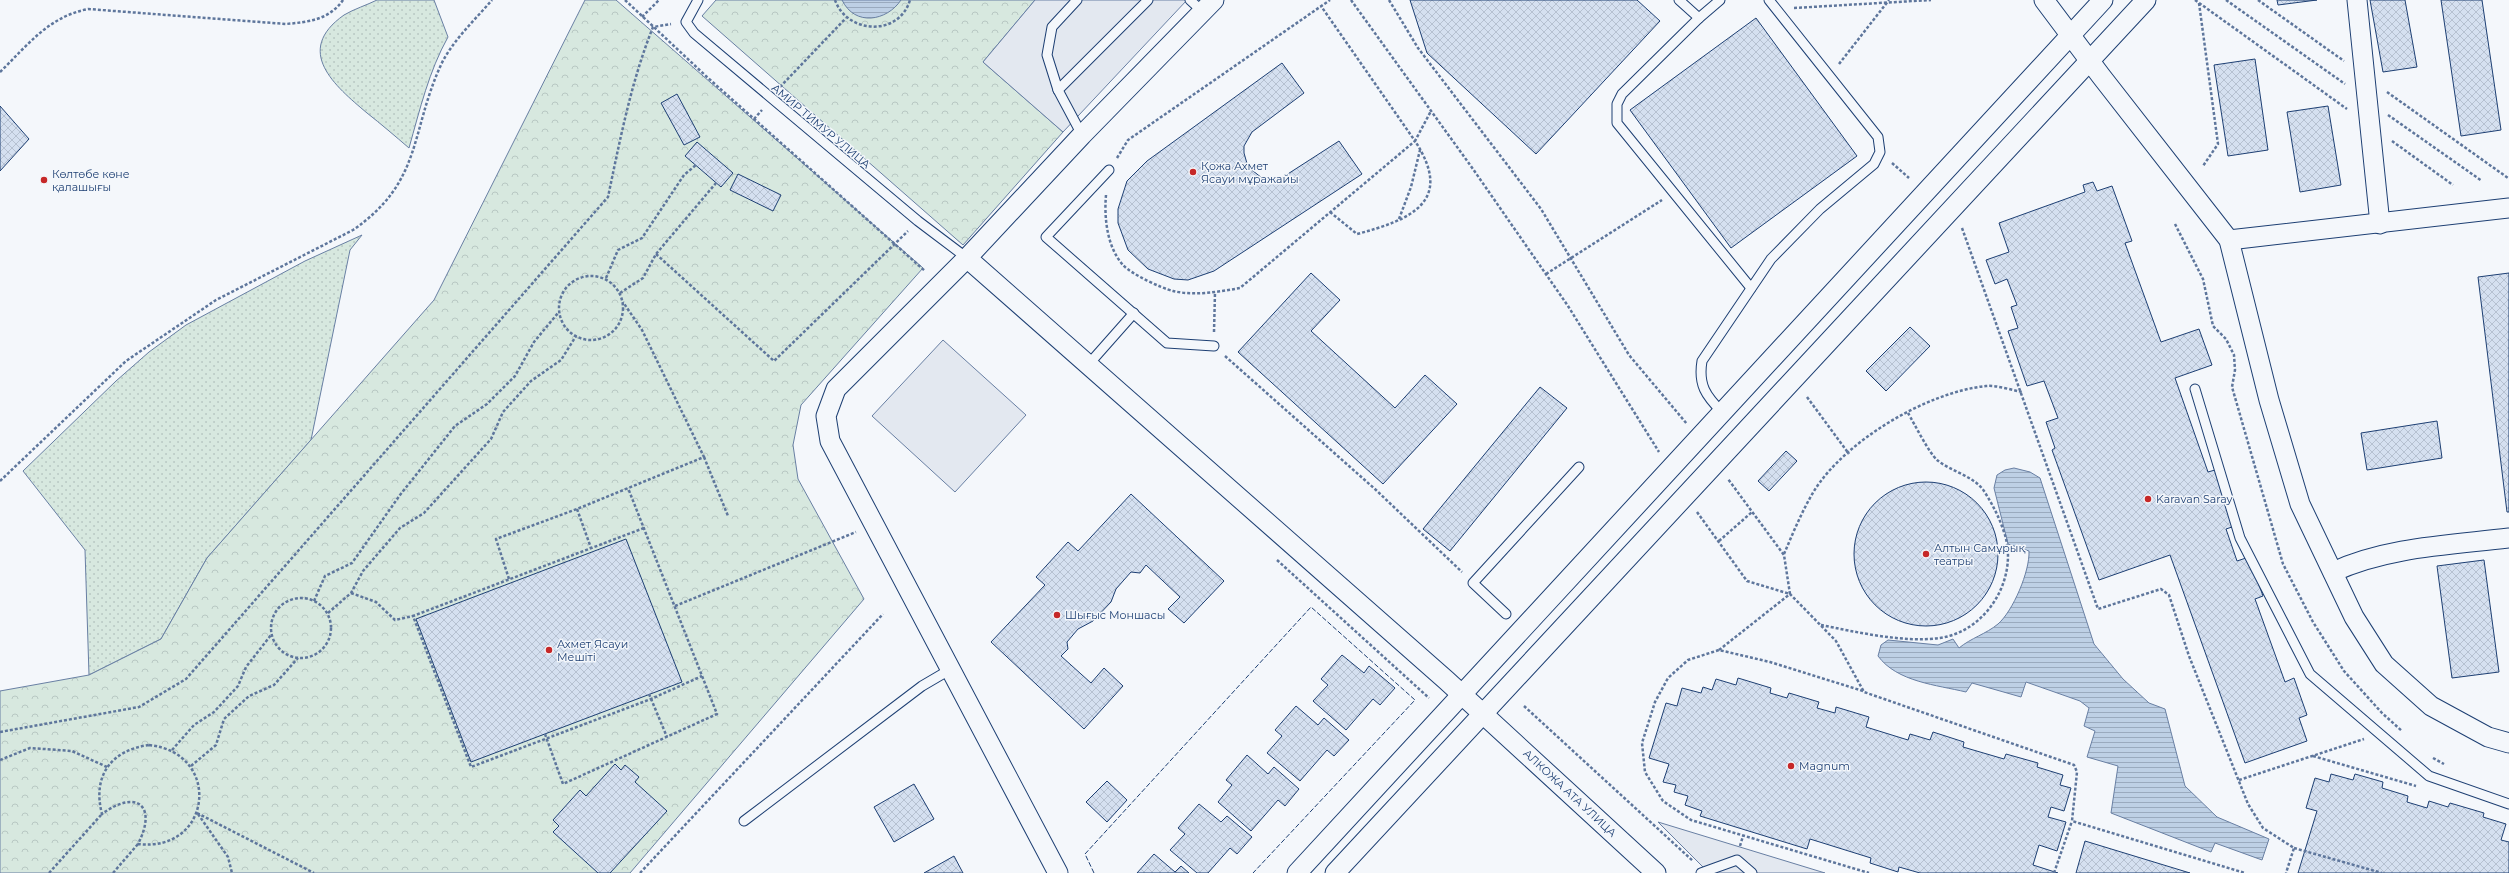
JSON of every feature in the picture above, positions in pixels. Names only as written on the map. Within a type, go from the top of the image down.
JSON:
[{"type":"street","points":[[2044,0],[2230,240],[2269,400],[2300,504],[2354,617],[2384,664],[2431,706],[2488,737],[2509,743]]},
{"type":"street","points":[[1297,873],[2103,0]]},
{"type":"street","points":[[1335,873],[2146,0]]},
{"type":"street","points":[[2357,0],[2380,224]]},
{"type":"street","points":[[1058,873],[830,441],[826,416],[836,389],[967,258],[1202,4]]},
{"type":"street","points":[[2230,240],[2509,208]]},
{"type":"street","name":"АЛКОЖА АТА УЛИЦА","points":[[967,258],[1462,694],[1656,873]]},
{"type":"street","points":[[2332,572],[2351,563],[2394,553],[2509,538]]},
{"type":"lane","points":[[686,22],[698,0]]},
{"type":"lane","points":[[1077,0],[1052,27],[1047,55],[1058,90],[1082,135]]},
{"type":"lane","points":[[1058,90],[1148,0]]},
{"type":"lane","points":[[1679,0],[1699,18]]},
{"type":"lane","points":[[1720,0],[1699,18],[1622,94],[1617,104],[1617,123],[1673,194],[1751,288]]},
{"type":"lane","points":[[1722,412],[1707,397],[1700,371],[1702,361],[1771,258],[1820,209],[1874,164],[1880,152],[1878,137],[1769,0]]},
{"type":"lane","name":"АМИР ТИМУР УЛИЦА","points":[[686,22],[694,33],[771,100],[918,222],[967,258]]},
{"type":"lane","points":[[1109,170],[1046,237],[1167,343],[1214,346]]},
{"type":"lane","points":[[1088,364],[1134,314]]},
{"type":"lane","points":[[2195,389],[2240,538],[2310,674],[2429,776],[2509,804]]},
{"type":"lane","points":[[1506,614],[1473,582],[1579,466]]},
{"type":"lane","points":[[744,821],[922,686],[951,669]]},
{"type":"lane","points":[[1703,872],[1737,860],[1752,873]]},
{"type":"path","points":[[0,72],[52,23],[69,13],[88,9],[286,24],[311,22],[326,16],[338,7],[343,0]]},
{"type":"path","points":[[0,481],[126,361],[216,300],[353,230],[373,216],[392,194],[405,172],[417,144],[428,102],[440,66],[460,37],[492,0]]},
{"type":"path","points":[[628,0],[625,2],[927,272]]},
{"type":"path","points":[[642,17],[659,0]]},
{"type":"path","points":[[835,0],[846,18],[857,25],[869,28],[882,27],[894,22],[903,13],[910,0]]},
{"type":"path","points":[[1330,0],[1128,140],[1109,170],[1104,213],[1110,241],[1124,265],[1144,278],[1173,291],[1215,292],[1240,288],[1415,141],[1431,111]]},
{"type":"path","points":[[1351,0],[1546,274],[1670,469]]},
{"type":"path","points":[[1389,0],[1418,48],[1541,209],[1629,355],[1698,438]]},
{"type":"path","points":[[1777,9],[1888,1],[1931,0]]},
{"type":"path","points":[[2195,0],[2453,185]]},
{"type":"path","points":[[1830,76],[1888,1]]},
{"type":"path","points":[[2199,3],[2218,144],[2203,166]]},
{"type":"path","points":[[1322,6],[1415,141],[1420,149],[1430,175],[1428,196],[1418,210],[1388,226],[1357,234],[1330,212]]},
{"type":"path","points":[[771,100],[781,85],[846,18]]},
{"type":"path","points":[[653,27],[686,22]]},
{"type":"path","points":[[0,732],[139,707],[186,678],[608,197],[626,112],[643,51],[653,27]]},
{"type":"path","points":[[1399,220],[1411,187],[1420,149]]},
{"type":"path","points":[[1880,152],[1908,178]]},
{"type":"path","points":[[606,278],[618,250],[642,238],[684,175],[696,165]]},
{"type":"path","points":[[620,293],[643,278],[656,254],[716,183]]},
{"type":"path","points":[[1546,274],[1673,194]]},
{"type":"path","points":[[656,254],[774,361],[918,222]]},
{"type":"path","points":[[1962,227],[2098,609],[2161,589],[2169,595],[2189,656],[2248,804],[2263,828],[2294,848],[2382,873]]},
{"type":"path","points":[[314,601],[325,576],[352,564],[400,495],[455,426],[487,404],[514,376],[534,342],[558,313],[562,293],[572,281],[586,275],[606,278],[620,293],[623,302],[642,330],[704,457],[728,516]]},
{"type":"path","points":[[1215,292],[1214,346],[1376,490],[1473,582]]},
{"type":"path","points":[[558,313],[565,326],[576,336],[596,340],[614,331],[623,313],[623,302]]},
{"type":"path","points":[[328,613],[351,593],[363,571],[400,528],[429,507],[491,439],[503,412],[531,381],[561,360],[576,336]]},
{"type":"path","points":[[1784,555],[1814,491],[1833,466],[1891,422],[1952,392],[1988,386],[2022,392]]},
{"type":"path","points":[[1807,397],[1849,454]]},
{"type":"path","points":[[1820,625],[1871,635],[1941,638],[1966,628],[1989,611],[2002,588],[2007,561],[2005,536],[1997,513],[1983,489],[1936,459],[1908,413]]},
{"type":"path","points":[[509,580],[496,539],[577,509],[704,457]]},
{"type":"path","points":[[1717,462],[1784,555],[1790,594]]},
{"type":"path","points":[[545,734],[563,784],[717,714],[628,488]]},
{"type":"path","points":[[1686,496],[1747,581],[1790,594],[1836,641],[1864,692]]},
{"type":"path","points":[[577,509],[592,548]]},
{"type":"path","points":[[1719,541],[1752,512]]},
{"type":"path","points":[[674,606],[875,525]]},
{"type":"path","points":[[351,593],[376,602],[395,620],[413,616],[644,528]]},
{"type":"path","points":[[1790,594],[1719,650],[1688,660],[1668,678],[1655,702],[1642,743],[1645,772],[1663,801],[1691,820],[1860,872],[1869,873]]},
{"type":"path","points":[[295,599],[314,601],[328,613],[332,631],[324,649],[308,658],[298,658],[281,651],[272,635],[273,616],[282,605],[295,599]]},
{"type":"path","points":[[640,873],[883,614]]},
{"type":"path","points":[[413,616],[471,767],[650,699],[702,676]]},
{"type":"path","points":[[172,750],[194,725],[214,712],[238,686],[246,667],[272,635]]},
{"type":"path","points":[[1719,650],[1770,662],[1864,692],[2074,765],[2077,772],[2072,821],[2054,873]]},
{"type":"path","points":[[191,766],[216,745],[224,719],[249,696],[274,684],[298,658]]},
{"type":"path","points":[[649,694],[667,737]]},
{"type":"path","points":[[1524,706],[1703,872]]},
{"type":"path","points":[[2239,780],[2380,734]]},
{"type":"path","points":[[102,814],[99,790],[107,767],[120,754],[136,746],[149,745],[172,750],[191,766],[200,788],[197,813],[191,824],[174,840],[150,846],[138,844]]},
{"type":"path","points":[[0,760],[30,748],[72,751],[107,767]]},
{"type":"path","points":[[2313,756],[2424,789]]},
{"type":"path","points":[[49,873],[102,814],[124,803],[134,802],[142,806],[147,813],[147,822],[138,844],[113,873]]},
{"type":"path","points":[[197,813],[228,857],[232,873]]},
{"type":"path","points":[[197,813],[314,873]]},
{"type":"path","points":[[2072,821],[2245,873]]},
{"type":"path","points":[[2286,873],[2294,848]]},
{"type":"green space","points":[[377,0],[434,0],[448,37],[430,77],[409,148],[355,103],[332,80],[324,67],[320,55],[322,42],[329,28],[344,15]]},
{"type":"green space","points":[[585,0],[616,0],[923,268],[801,405],[793,445],[798,479],[864,599],[630,873],[0,873],[0,691],[89,675],[161,639],[207,558],[434,300]]},
{"type":"green space","points":[[716,0],[1035,0],[983,62],[1063,132],[963,245],[702,16]]},
{"type":"green space","points":[[362,235],[350,250],[311,440],[207,558],[161,639],[89,675],[85,550],[23,471],[116,381],[149,352],[186,325],[305,261]]},
{"type":"shaded area","points":[[1035,0],[1187,0],[1063,132],[983,62]]},
{"type":"shaded area","points":[[943,340],[1026,415],[955,492],[872,416]]},
{"type":"shaded area","points":[[1658,822],[1825,873],[1709,873]]},
{"type":"water","points":[[842,0],[901,0],[888,13],[871,18],[855,14],[848,9]]},
{"type":"water","points":[[2014,468],[2030,472],[2040,478],[2094,644],[2123,679],[2149,703],[2165,709],[2185,786],[2217,817],[2269,839],[2262,860],[2215,843],[2211,852],[2111,813],[2118,766],[2087,757],[2095,731],[2084,726],[2089,708],[2080,701],[2026,682],[2021,697],[1972,683],[1966,692],[1930,684],[1896,672],[1886,665],[1878,656],[1881,645],[1888,640],[1938,645],[1953,639],[1959,648],[1968,641],[1989,631],[2004,618],[2020,590],[2029,559],[2029,551],[2008,544],[1994,488],[1997,475],[2005,470]]},
{"type":"building","points":[[1410,0],[1637,0],[1660,21],[1536,154],[1427,53]]},
{"type":"building","points":[[2277,0],[2317,0],[2278,5]]},
{"type":"building","points":[[2370,0],[2405,0],[2417,67],[2383,72]]},
{"type":"building","points":[[2441,0],[2482,0],[2501,130],[2461,136]]},
{"type":"building","points":[[1756,18],[1857,156],[1731,248],[1630,110]]},
{"type":"building","points":[[2255,59],[2268,150],[2228,156],[2214,65]]},
{"type":"building","name":"Қожа Ахмет Ясауи мұражайы","points":[[1282,63],[1304,93],[1252,132],[1244,146],[1244,153],[1248,167],[1262,178],[1280,179],[1339,141],[1362,174],[1214,271],[1188,280],[1174,279],[1148,269],[1128,250],[1118,223],[1118,209],[1127,181],[1147,161]]},
{"type":"building","points":[[677,94],[700,137],[684,145],[661,103]]},
{"type":"building","points":[[0,106],[29,139],[0,171]]},
{"type":"building","points":[[2328,106],[2341,185],[2300,192],[2287,112]]},
{"type":"building","points":[[697,142],[733,173],[721,187],[685,156]]},
{"type":"building","points":[[738,174],[781,195],[773,211],[730,190]]},
{"type":"building","name":"Karavan Saray","points":[[2093,182],[2097,191],[2112,186],[2132,241],[2125,243],[2161,342],[2199,329],[2212,365],[2175,378],[2208,472],[2215,470],[2235,526],[2226,529],[2237,561],[2249,557],[2263,596],[2255,599],[2285,682],[2294,678],[2307,715],[2299,718],[2307,741],[2245,763],[2170,555],[2099,580],[2052,450],[2055,448],[2046,422],[2058,418],[2044,381],[2027,386],[2008,331],[2018,328],[2011,307],[2017,305],[2007,279],[1995,284],[1986,260],[2009,252],[1999,223],[2085,192],[2083,185]]},
{"type":"building","points":[[1311,273],[1340,300],[1311,331],[1395,408],[1425,375],[1457,404],[1383,484],[1238,352]]},
{"type":"building","points":[[2509,273],[2509,512],[2507,512],[2478,277]]},
{"type":"building","points":[[1910,327],[1930,346],[1886,391],[1866,371]]},
{"type":"building","points":[[1540,387],[1567,408],[1450,551],[1423,529]]},
{"type":"building","points":[[2437,421],[2442,458],[2367,470],[2361,433]]},
{"type":"building","points":[[1786,451],[1797,461],[1769,491],[1758,481]]},
{"type":"building","name":"Алтын Самұрық театры","points":[[1926,482],[1953,488],[1966,494],[1977,503],[1986,514],[1992,527],[1998,554],[1992,581],[1986,594],[1977,605],[1966,614],[1953,620],[1926,626],[1899,620],[1886,614],[1875,605],[1866,594],[1860,581],[1854,554],[1860,527],[1866,514],[1875,503],[1886,494],[1899,488]]},
{"type":"building","name":"Шығыс Моншасы","points":[[1131,494],[1224,581],[1184,623],[1168,609],[1180,597],[1146,565],[1140,573],[1131,572],[1116,589],[1111,602],[1093,621],[1078,629],[1067,642],[1068,649],[1061,656],[1091,683],[1104,668],[1123,686],[1084,729],[991,642],[1045,585],[1036,577],[1068,542],[1078,551]]},
{"type":"building","name":"Ахмет Ясауи Мешіті","points":[[626,539],[682,682],[471,762],[416,619]]},
{"type":"building","points":[[2484,560],[2499,672],[2452,678],[2437,566]]},
{"type":"building","points":[[1342,655],[1364,673],[1369,666],[1395,688],[1380,705],[1373,699],[1346,730],[1313,701],[1328,685],[1321,679]]},
{"type":"building","points":[[1738,678],[1771,688],[1770,693],[1787,698],[1789,693],[1819,702],[1817,708],[1835,713],[1836,707],[1869,717],[1866,727],[1908,740],[1910,734],[1930,740],[1933,732],[1964,742],[1963,747],[2004,759],[2006,754],[2038,763],[2037,767],[2063,775],[2060,785],[2071,788],[2064,811],[2051,807],[2048,817],[2066,822],[2057,851],[2039,845],[2033,865],[2058,873],[1920,873],[1899,867],[1898,872],[1870,863],[1871,858],[1810,839],[1807,849],[1700,816],[1702,811],[1685,805],[1688,796],[1674,792],[1676,785],[1663,782],[1669,764],[1649,758],[1666,703],[1677,706],[1682,688],[1701,693],[1703,687],[1712,690],[1716,679],[1736,685]]},
{"type":"building","points":[[1296,706],[1318,725],[1324,718],[1349,740],[1334,756],[1327,750],[1300,781],[1267,753],[1282,736],[1275,730]]},
{"type":"building","points":[[1247,755],[1268,774],[1274,767],[1299,789],[1285,806],[1278,800],[1251,831],[1218,802],[1232,785],[1226,780]]},
{"type":"building","points":[[615,764],[621,770],[625,765],[639,777],[635,782],[667,811],[610,873],[598,873],[553,832],[559,826],[553,820],[580,790],[586,796]]},
{"type":"building","points":[[2331,774],[2353,780],[2355,774],[2383,782],[2382,788],[2408,796],[2407,802],[2427,808],[2429,801],[2448,807],[2450,803],[2484,813],[2483,817],[2506,824],[2501,840],[2509,842],[2509,873],[2298,873],[2317,811],[2306,808],[2315,778],[2329,782]]},
{"type":"building","points":[[1107,781],[1127,800],[1107,822],[1086,802]]},
{"type":"building","points":[[914,784],[934,819],[894,842],[874,807]]},
{"type":"building","points":[[1199,804],[1221,822],[1227,816],[1252,837],[1237,854],[1230,848],[1208,873],[1197,873],[1170,850],[1185,834],[1178,828]]},
{"type":"building","points":[[2085,841],[2190,873],[2076,873]]},
{"type":"building","points":[[1154,854],[1175,872],[1181,866],[1189,873],[1137,873]]},
{"type":"building","points":[[954,856],[963,873],[924,873]]},
{"type":"fence","points":[[1094,873],[1085,854],[1311,607],[1415,700],[1253,873]]},
{"type":"place","name":"Қожа Ахмет Ясауи мұражайы","points":[[1193,172]]},
{"type":"place","name":"Көлтөбе көне қалашығы","points":[[44,180]]},
{"type":"place","name":"Karavan Saray","points":[[2148,499]]},
{"type":"place","name":"Алтын Самұрық театры","points":[[1926,554]]},
{"type":"place","name":"Шығыс Моншасы","points":[[1057,615]]},
{"type":"place","name":"Ахмет Ясауи Мешіті","points":[[549,650]]},
{"type":"place","name":"Magnum","points":[[1791,766]]}]
